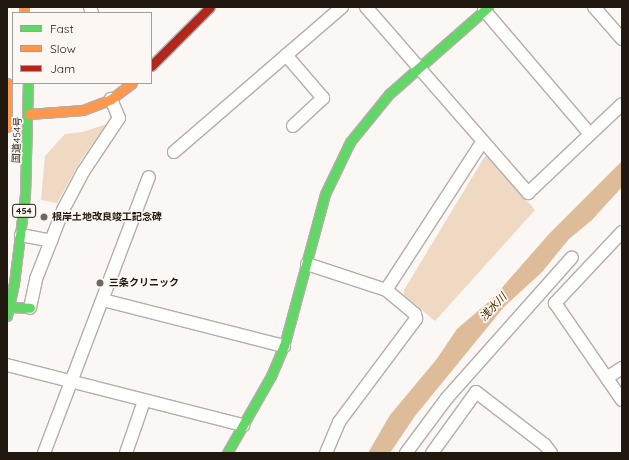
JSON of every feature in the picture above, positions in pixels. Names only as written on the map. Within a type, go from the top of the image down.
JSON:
[{"type":"main road","points":[[152,65],[210,7]]},
{"type":"main road","points":[[227,453],[284,346],[307,264],[324,194],[350,142],[389,94],[486,9]]},
{"type":"main road","name":"国道454号","points":[[7,83],[7,127]]},
{"type":"main road","name":"国道454号","points":[[8,310],[21,235],[30,114],[28,84]]},
{"type":"main road","points":[[30,114],[83,110],[130,84]]},
{"type":"main road","points":[[8,310],[30,308]]},
{"type":"street","points":[[174,152],[342,7]]},
{"type":"street","points":[[366,7],[528,193],[622,104]]},
{"type":"street","points":[[594,7],[622,39]]},
{"type":"street","points":[[486,9],[590,134]]},
{"type":"street","points":[[286,55],[324,98],[293,126]]},
{"type":"street","points":[[30,308],[36,279],[63,210],[83,172],[119,118],[114,92]]},
{"type":"street","points":[[386,290],[482,142]]},
{"type":"street","points":[[44,453],[149,177]]},
{"type":"street","points":[[622,232],[555,303],[608,377],[622,400]]},
{"type":"street","points":[[21,235],[51,241]]},
{"type":"street","points":[[406,453],[447,398],[572,257]]},
{"type":"street","points":[[307,264],[386,290],[415,314],[416,319],[339,422],[326,453]]},
{"type":"street","points":[[103,300],[284,346]]},
{"type":"street","points":[[7,365],[243,425]]},
{"type":"street","points":[[608,377],[622,368]]},
{"type":"street","points":[[432,453],[476,392],[545,450]]},
{"type":"street","points":[[126,453],[144,401]]},
{"type":"shaded area","points":[[107,124],[81,160],[57,203],[41,200],[45,156],[65,134],[83,132]]},
{"type":"shaded area","points":[[485,156],[490,157],[535,210],[435,321],[404,295],[404,290]]},
{"type":"water","name":"浅水川","points":[[622,161],[622,187],[592,220],[569,239],[542,272],[504,307],[415,416],[390,453],[368,453],[390,415],[436,360],[457,329],[492,299],[549,234]]},
{"type":"traffic: fast","points":[[227,453],[271,376],[284,346],[325,194],[350,142],[389,94],[488,7]]},
{"type":"traffic: fast","points":[[7,316],[14,283],[25,195],[28,84]]},
{"type":"traffic: fast","points":[[7,307],[30,308]]},
{"type":"traffic: slow","points":[[24,7],[24,12]]},
{"type":"traffic: slow","points":[[7,83],[7,127]]},
{"type":"traffic: slow","points":[[29,114],[83,110],[111,99],[131,84]]},
{"type":"traffic: jam","points":[[152,65],[210,7]]},
{"type":"place","name":"根岸土地改良竣工記念碑","points":[[44,217]]},
{"type":"place","name":"三条クリニック","points":[[100,283]]}]
